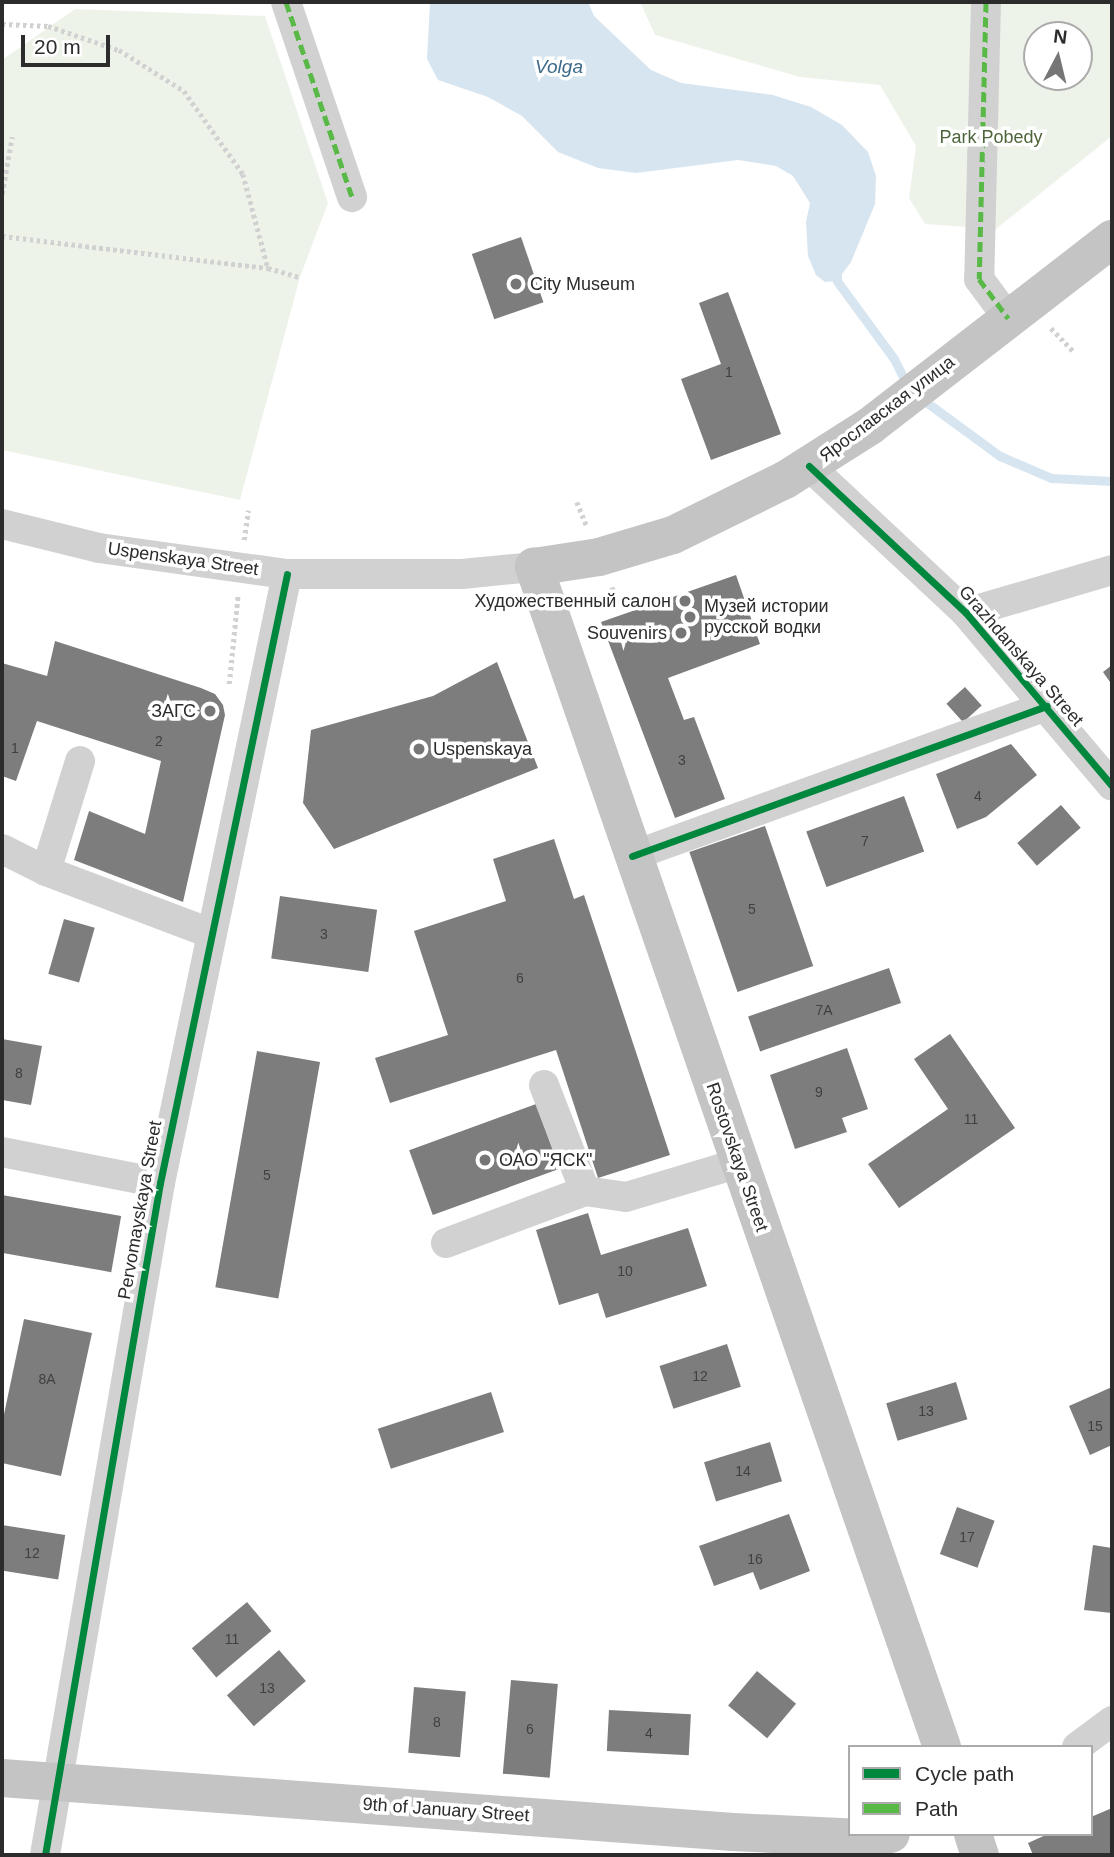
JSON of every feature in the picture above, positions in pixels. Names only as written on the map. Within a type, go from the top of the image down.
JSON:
[{"type":"main road","name":"Ярославская улица","points":[[534,567],[600,557],[673,535],[809,466],[870,426],[1112,239]]},
{"type":"main road","name":"Rostovskaya Street","points":[[534,567],[941,1745]]},
{"type":"main road","name":"9th of January Street","points":[[2,1778],[60,1781],[732,1844],[876,1836]]},
{"type":"main road","points":[[974,1836],[980,1855]]},
{"type":"street","points":[[286,2],[352,197]]},
{"type":"street","points":[[986,2],[979,279],[1008,318]]},
{"type":"street","name":"Grazhdanskaya Street","points":[[809,466],[966,613],[1112,786]]},
{"type":"street","name":"Uspenskaya Street","points":[[2,524],[99,548],[287,574],[462,574],[534,567]]},
{"type":"street","points":[[966,613],[1112,570]]},
{"type":"street","name":"Pervomayskaya Street","points":[[45,1855],[60,1781],[160,1183],[287,574]]},
{"type":"street","points":[[632,856],[1047,706]]},
{"type":"street","points":[[46,871],[80,761]]},
{"type":"street","points":[[2,849],[46,871],[210,933]]},
{"type":"street","points":[[544,1085],[585,1191]]},
{"type":"street","points":[[2,1152],[160,1183]]},
{"type":"street","points":[[446,1243],[585,1191],[626,1197],[739,1163]]},
{"type":"street","points":[[1080,1745],[1112,1721]]},
{"type":"path","points":[[2,24],[48,26],[119,50],[184,91],[243,174],[268,268]]},
{"type":"path","points":[[2,194],[12,137]]},
{"type":"path","points":[[2,236],[268,268],[300,277]]},
{"type":"green space","name":"Park Pobedy","points":[[640,2],[1112,2],[1112,136],[996,229],[925,224],[909,198],[916,146],[880,85],[800,77],[655,35]]},
{"type":"green space","points":[[75,9],[265,16],[328,203],[300,277],[240,500],[2,450],[2,60]]},
{"type":"water","name":"Volga","points":[[430,2],[588,2],[594,16],[651,70],[681,83],[773,95],[811,107],[842,125],[868,152],[876,176],[875,204],[851,262],[837,281],[825,282],[816,275],[808,256],[806,222],[810,203],[793,176],[776,166],[738,160],[636,173],[598,168],[558,152],[522,116],[488,97],[438,80],[427,59]]},
{"type":"building","points":[[521,237],[543,302],[494,319],[472,254]]},
{"type":"building","points":[[728,292],[781,434],[711,460],[681,379],[721,364],[699,303]]},
{"type":"building","name":"Souvenirs","points":[[736,575],[760,644],[668,678],[684,720],[694,717],[725,799],[675,818],[601,622]]},
{"type":"building","points":[[55,641],[201,688],[215,694],[223,705],[225,715],[183,902],[74,860],[89,811],[145,834],[161,761],[37,721],[16,781],[2,776],[2,663],[47,676]]},
{"type":"building","name":"Uspenskaya","points":[[497,662],[538,768],[334,849],[303,803],[311,730],[433,696]]},
{"type":"building","points":[[1112,665],[1112,685],[1103,672]]},
{"type":"building","points":[[965,687],[982,706],[963,722],[946,704]]},
{"type":"building","points":[[1011,744],[1037,775],[986,817],[957,829],[936,774]]},
{"type":"building","points":[[904,796],[924,851],[826,887],[806,832]]},
{"type":"building","points":[[1061,805],[1081,828],[1037,866],[1017,843]]},
{"type":"building","points":[[765,826],[813,966],[738,992],[689,852]]},
{"type":"building","points":[[554,839],[574,899],[584,895],[670,1155],[598,1178],[556,1050],[390,1103],[375,1058],[448,1035],[414,931],[506,901],[493,859]]},
{"type":"building","points":[[280,896],[377,910],[368,972],[271,958]]},
{"type":"building","points":[[64,919],[95,928],[79,983],[48,974]]},
{"type":"building","points":[[889,968],[901,1003],[760,1051],[748,1017]]},
{"type":"building","points":[[950,1034],[1015,1128],[899,1208],[868,1164],[948,1109],[914,1059]]},
{"type":"building","points":[[2,1039],[42,1046],[31,1105],[2,1100]]},
{"type":"building","points":[[847,1048],[868,1109],[842,1118],[847,1132],[795,1149],[770,1075]]},
{"type":"building","points":[[257,1051],[320,1062],[278,1298],[215,1287]]},
{"type":"building","name":"ОАО \"ЯСК\"","points":[[536,1104],[560,1169],[433,1215],[409,1150]]},
{"type":"building","points":[[2,1195],[121,1216],[111,1272],[2,1253]]},
{"type":"building","points":[[588,1213],[601,1255],[688,1228],[707,1286],[606,1318],[598,1293],[559,1305],[536,1230]]},
{"type":"building","points":[[24,1319],[92,1333],[61,1476],[2,1463],[2,1424]]},
{"type":"building","points":[[727,1344],[741,1387],[673,1409],[659,1366]]},
{"type":"building","points":[[956,1382],[967,1419],[898,1441],[886,1403]]},
{"type":"building","points":[[1112,1387],[1112,1445],[1090,1455],[1069,1406]]},
{"type":"building","points":[[491,1392],[504,1432],[391,1469],[378,1429]]},
{"type":"building","points":[[770,1442],[782,1481],[716,1501],[704,1462]]},
{"type":"building","points":[[957,1507],[995,1521],[977,1568],[940,1554]]},
{"type":"building","points":[[789,1514],[810,1571],[760,1590],[753,1572],[714,1586],[699,1546]]},
{"type":"building","points":[[2,1525],[65,1535],[58,1579],[2,1571]]},
{"type":"building","points":[[1093,1545],[1112,1548],[1112,1613],[1084,1610]]},
{"type":"building","points":[[247,1602],[271,1631],[216,1677],[192,1648]]},
{"type":"building","points":[[279,1650],[306,1681],[254,1726],[227,1695]]},
{"type":"building","points":[[757,1671],[796,1704],[767,1738],[728,1705]]},
{"type":"building","points":[[511,1680],[558,1684],[550,1778],[503,1774]]},
{"type":"building","points":[[414,1687],[466,1692],[460,1757],[408,1753]]},
{"type":"building","points":[[609,1710],[691,1714],[689,1755],[607,1751]]},
{"type":"building","points":[[1112,1808],[1112,1855],[1033,1855],[1028,1843],[1044,1836],[1093,1836],[1093,1816]]},
{"type":"waterway","points":[[837,270],[837,281],[894,359],[907,385]]},
{"type":"waterway","points":[[922,399],[1000,456],[1051,478],[1112,481]]},
{"type":"marked path","points":[[286,2],[352,197]]},
{"type":"marked path","points":[[986,2],[979,279],[1008,318]]},
{"type":"cycle path","points":[[809,466],[966,613],[1112,786]]},
{"type":"cycle path","points":[[45,1855],[160,1183],[287,574]]},
{"type":"cycle path","points":[[632,856],[1047,706]]},
{"type":"place","name":"City Museum","points":[[516,284]]},
{"type":"place","name":"Художественный салон","points":[[685,601]]},
{"type":"place","name":"Музей истории русской водки","points":[[690,617]]},
{"type":"place","name":"Souvenirs","points":[[681,633]]},
{"type":"place","name":"ЗАГС","points":[[210,711]]},
{"type":"place","name":"Uspenskaya","points":[[419,749]]},
{"type":"place","name":"ОАО \"ЯСК\"","points":[[485,1160]]}]
